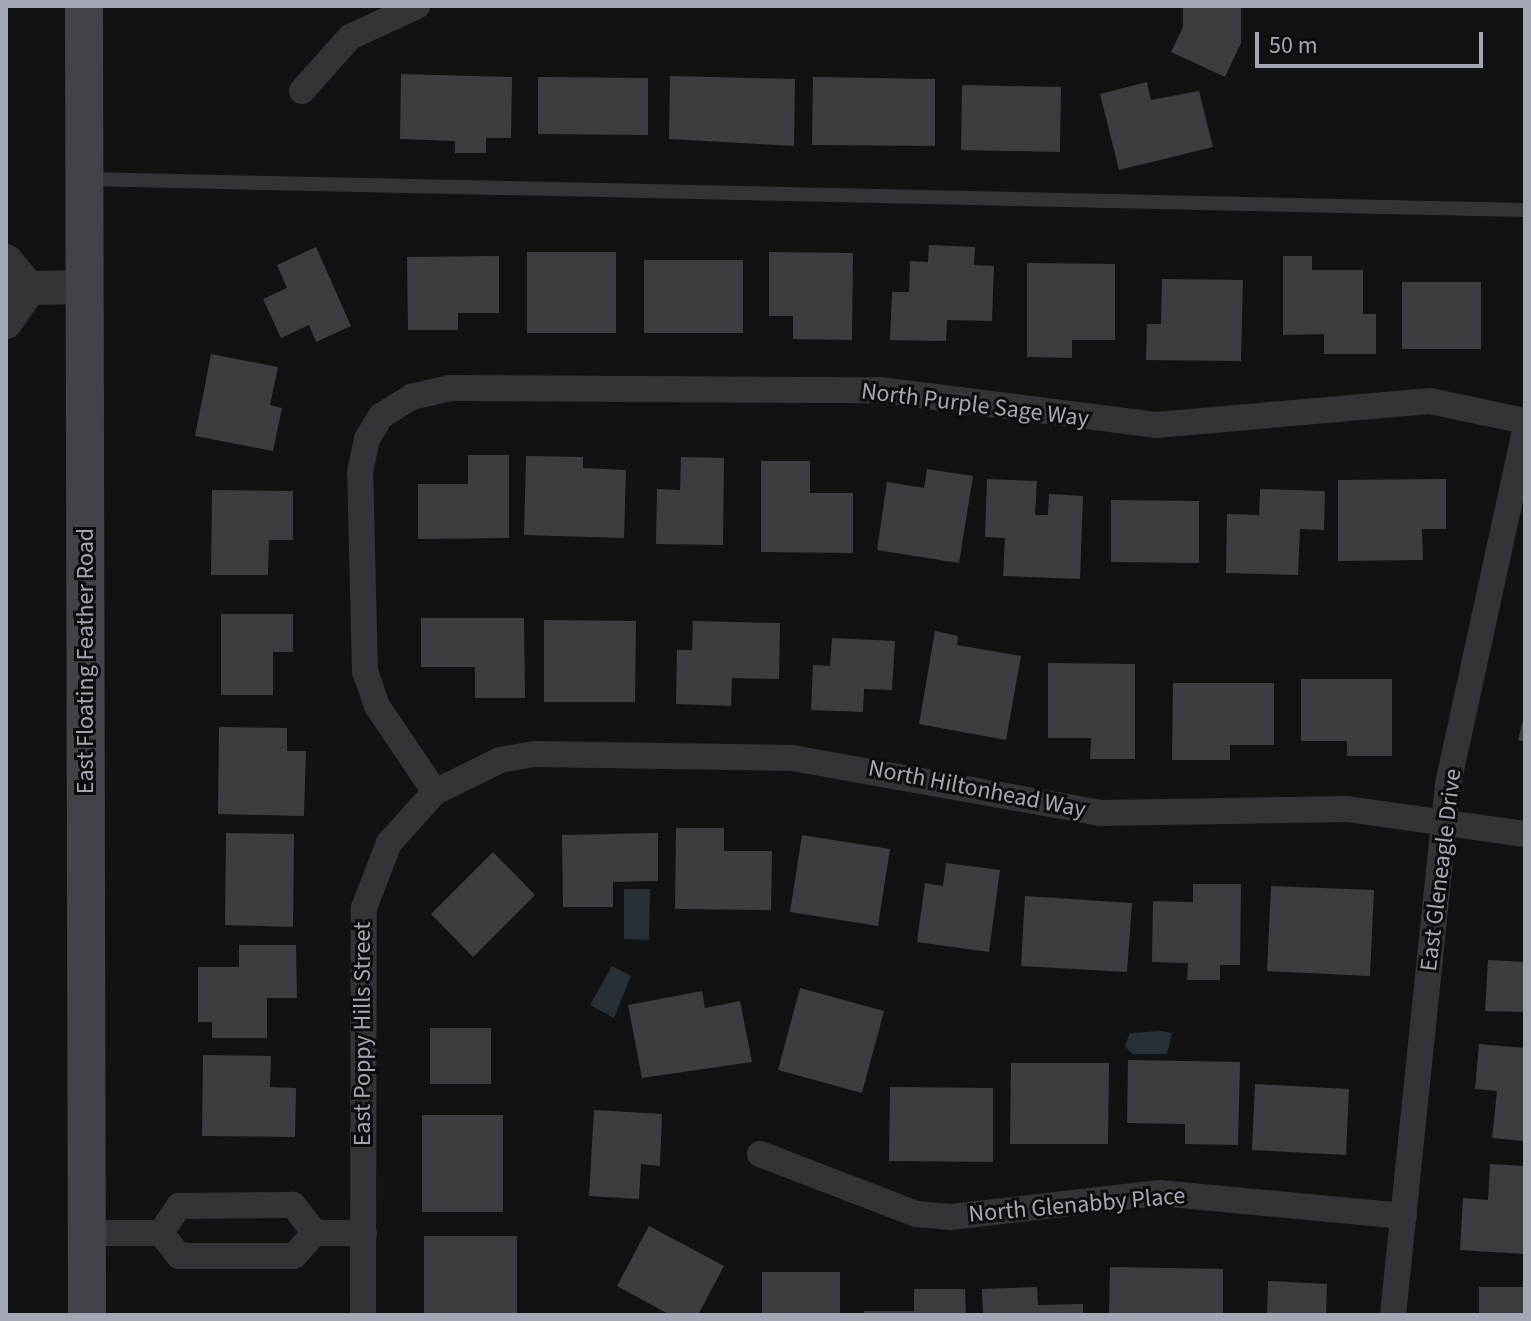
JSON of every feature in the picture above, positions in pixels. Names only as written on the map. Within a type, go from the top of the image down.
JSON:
[{"type":"main road","name":"East Floating Feather Road","points":[[84,6],[87,1315]]},
{"type":"street","points":[[302,91],[350,37],[417,6]]},
{"type":"street","points":[[6,261],[29,288]]},
{"type":"street","points":[[29,288],[85,287]]},
{"type":"street","points":[[6,322],[29,288]]},
{"type":"street","name":"North Purple Sage Way","points":[[435,792],[377,706],[365,672],[360,472],[367,439],[381,416],[411,397],[466,388],[880,390],[1156,425],[1430,401],[1525,421]]},
{"type":"street","name":"East Gleneagle Drive","points":[[1393,1315],[1444,820],[1525,432]]},
{"type":"street","name":"North Hiltonhead Way","points":[[435,792],[500,760],[535,754],[792,758],[1100,813],[1312,808],[1444,820],[1525,834]]},
{"type":"street","name":"East Poppy Hills Street","points":[[363,1315],[364,908],[389,843],[435,792]]},
{"type":"street","name":"North Glenabby Place","points":[[760,1154],[916,1214],[951,1217],[1160,1193],[1404,1216]]},
{"type":"street","points":[[161,1233],[179,1206],[293,1205],[315,1233]]},
{"type":"street","points":[[87,1233],[161,1233]]},
{"type":"street","points":[[161,1233],[179,1256],[294,1256],[315,1233],[364,1233]]},
{"type":"lane","points":[[85,179],[1525,210]]},
{"type":"shaded area","points":[[624,889],[650,889],[649,940],[624,939]]},
{"type":"shaded area","points":[[612,966],[631,976],[614,1018],[590,1005]]},
{"type":"shaded area","points":[[1130,1033],[1172,1033],[1167,1054],[1132,1054],[1125,1046]]},
{"type":"building","points":[[1183,6],[1241,6],[1241,43],[1225,77],[1171,52],[1183,27]]},
{"type":"building","points":[[401,74],[512,77],[511,138],[486,138],[486,153],[455,153],[455,141],[400,139]]},
{"type":"building","points":[[670,76],[795,79],[794,146],[669,139]]},
{"type":"building","points":[[538,77],[648,78],[648,135],[538,134]]},
{"type":"building","points":[[813,77],[935,79],[935,146],[812,145]]},
{"type":"building","points":[[1147,82],[1151,100],[1199,91],[1213,147],[1119,170],[1100,94]]},
{"type":"building","points":[[962,85],[1061,87],[1060,152],[961,150]]},
{"type":"building","points":[[929,245],[975,247],[974,265],[994,266],[992,321],[947,320],[946,341],[890,340],[892,292],[909,292],[910,261],[928,262]]},
{"type":"building","points":[[316,247],[351,326],[316,342],[309,325],[281,338],[263,299],[287,288],[277,265]]},
{"type":"building","points":[[527,252],[616,252],[616,333],[527,333]]},
{"type":"building","points":[[769,252],[853,253],[852,340],[793,339],[793,316],[769,316]]},
{"type":"building","points":[[499,256],[499,313],[458,313],[458,330],[408,330],[407,257]]},
{"type":"building","points":[[1283,256],[1312,256],[1312,270],[1363,270],[1363,314],[1376,314],[1376,354],[1324,354],[1324,334],[1283,335]]},
{"type":"building","points":[[644,260],[743,260],[743,333],[644,333]]},
{"type":"building","points":[[1027,263],[1115,264],[1115,340],[1072,340],[1072,358],[1027,357]]},
{"type":"building","points":[[1162,279],[1243,280],[1241,361],[1146,360],[1147,324],[1161,324]]},
{"type":"building","points":[[1402,282],[1481,282],[1481,349],[1402,349]]},
{"type":"building","points":[[211,354],[278,367],[270,405],[282,408],[273,451],[195,436]]},
{"type":"building","points":[[468,455],[509,455],[509,538],[418,539],[418,484],[468,484]]},
{"type":"building","points":[[526,456],[583,457],[583,468],[626,470],[624,538],[524,535]]},
{"type":"building","points":[[681,457],[724,458],[723,545],[656,544],[657,489],[680,490]]},
{"type":"building","points":[[761,461],[810,461],[810,493],[853,493],[853,553],[761,552]]},
{"type":"building","points":[[927,469],[973,476],[959,563],[877,550],[887,482],[924,488]]},
{"type":"building","points":[[987,479],[1037,481],[1035,515],[1048,515],[1049,494],[1083,496],[1080,579],[1003,576],[1005,538],[985,537]]},
{"type":"building","points":[[1446,479],[1446,529],[1422,529],[1423,560],[1338,561],[1338,480]]},
{"type":"building","points":[[1260,489],[1325,491],[1324,530],[1300,529],[1298,575],[1226,573],[1227,514],[1259,515]]},
{"type":"building","points":[[212,490],[293,491],[293,540],[269,540],[268,575],[211,575]]},
{"type":"building","points":[[1111,500],[1199,501],[1199,563],[1111,562]]},
{"type":"building","points":[[221,614],[293,614],[293,652],[273,652],[273,695],[221,695]]},
{"type":"building","points":[[421,618],[524,618],[525,698],[475,698],[475,667],[421,667]]},
{"type":"building","points":[[544,620],[636,621],[635,702],[544,702]]},
{"type":"building","points":[[693,621],[780,623],[779,679],[732,678],[731,706],[676,704],[677,650],[692,650]]},
{"type":"building","points":[[935,631],[958,636],[957,645],[1021,656],[1006,740],[919,724]]},
{"type":"building","points":[[832,638],[895,641],[892,690],[864,689],[863,712],[811,710],[813,665],[830,666]]},
{"type":"building","points":[[1048,663],[1135,664],[1135,759],[1090,759],[1091,738],[1048,738]]},
{"type":"building","points":[[1301,679],[1392,679],[1392,756],[1347,756],[1347,741],[1301,741]]},
{"type":"building","points":[[1173,683],[1274,683],[1274,745],[1230,745],[1230,760],[1172,760]]},
{"type":"building","points":[[1525,716],[1525,742],[1518,740]]},
{"type":"building","points":[[219,727],[287,728],[287,751],[306,751],[304,816],[218,814]]},
{"type":"building","points":[[676,828],[724,828],[724,851],[772,851],[771,910],[675,909]]},
{"type":"building","points":[[226,833],[294,834],[293,927],[225,925]]},
{"type":"building","points":[[658,833],[658,881],[613,882],[613,907],[563,907],[562,835]]},
{"type":"building","points":[[802,835],[890,849],[878,926],[790,912]]},
{"type":"building","points":[[493,852],[535,895],[473,957],[431,914]]},
{"type":"building","points":[[946,863],[1000,870],[989,952],[917,942],[925,883],[943,886]]},
{"type":"building","points":[[1193,884],[1241,884],[1240,965],[1220,965],[1220,980],[1187,980],[1188,963],[1152,962],[1153,901],[1193,902]]},
{"type":"building","points":[[1271,886],[1374,890],[1370,976],[1267,971]]},
{"type":"building","points":[[1025,896],[1132,903],[1127,972],[1021,966]]},
{"type":"building","points":[[239,945],[296,945],[297,998],[267,998],[267,1038],[212,1038],[212,1022],[198,1022],[198,967],[239,967]]},
{"type":"building","points":[[1488,960],[1525,962],[1523,1012],[1485,1011]]},
{"type":"building","points":[[800,988],[884,1011],[862,1093],[778,1070]]},
{"type":"building","points":[[702,991],[705,1008],[740,1001],[752,1062],[642,1078],[628,1005]]},
{"type":"building","points":[[430,1028],[491,1028],[491,1084],[430,1084]]},
{"type":"building","points":[[1479,1044],[1525,1048],[1525,1141],[1492,1138],[1497,1091],[1475,1089]]},
{"type":"building","points":[[203,1055],[271,1056],[270,1087],[296,1088],[295,1137],[202,1136]]},
{"type":"building","points":[[1128,1060],[1240,1062],[1238,1145],[1185,1144],[1185,1124],[1127,1123]]},
{"type":"building","points":[[1011,1063],[1109,1063],[1108,1144],[1010,1144]]},
{"type":"building","points":[[1255,1084],[1349,1089],[1346,1155],[1252,1150]]},
{"type":"building","points":[[890,1087],[993,1088],[993,1162],[889,1161]]},
{"type":"building","points":[[594,1110],[662,1114],[660,1166],[641,1164],[639,1199],[589,1196]]},
{"type":"building","points":[[422,1115],[503,1115],[503,1212],[422,1212]]},
{"type":"building","points":[[1490,1164],[1525,1166],[1525,1254],[1460,1250],[1463,1198],[1488,1200]]},
{"type":"building","points":[[649,1226],[724,1266],[698,1315],[670,1315],[617,1286]]},
{"type":"building","points":[[424,1236],[517,1236],[517,1315],[424,1315]]},
{"type":"building","points":[[1110,1267],[1223,1269],[1223,1315],[1109,1315]]},
{"type":"building","points":[[762,1272],[840,1272],[840,1315],[762,1315]]},
{"type":"building","points":[[1268,1281],[1327,1284],[1326,1315],[1267,1315]]},
{"type":"building","points":[[1037,1287],[1038,1305],[1083,1304],[1083,1315],[983,1315],[982,1289]]},
{"type":"building","points":[[1479,1287],[1525,1287],[1525,1315],[1479,1315]]},
{"type":"building","points":[[914,1289],[965,1289],[966,1315],[864,1315],[864,1311],[914,1311]]}]
